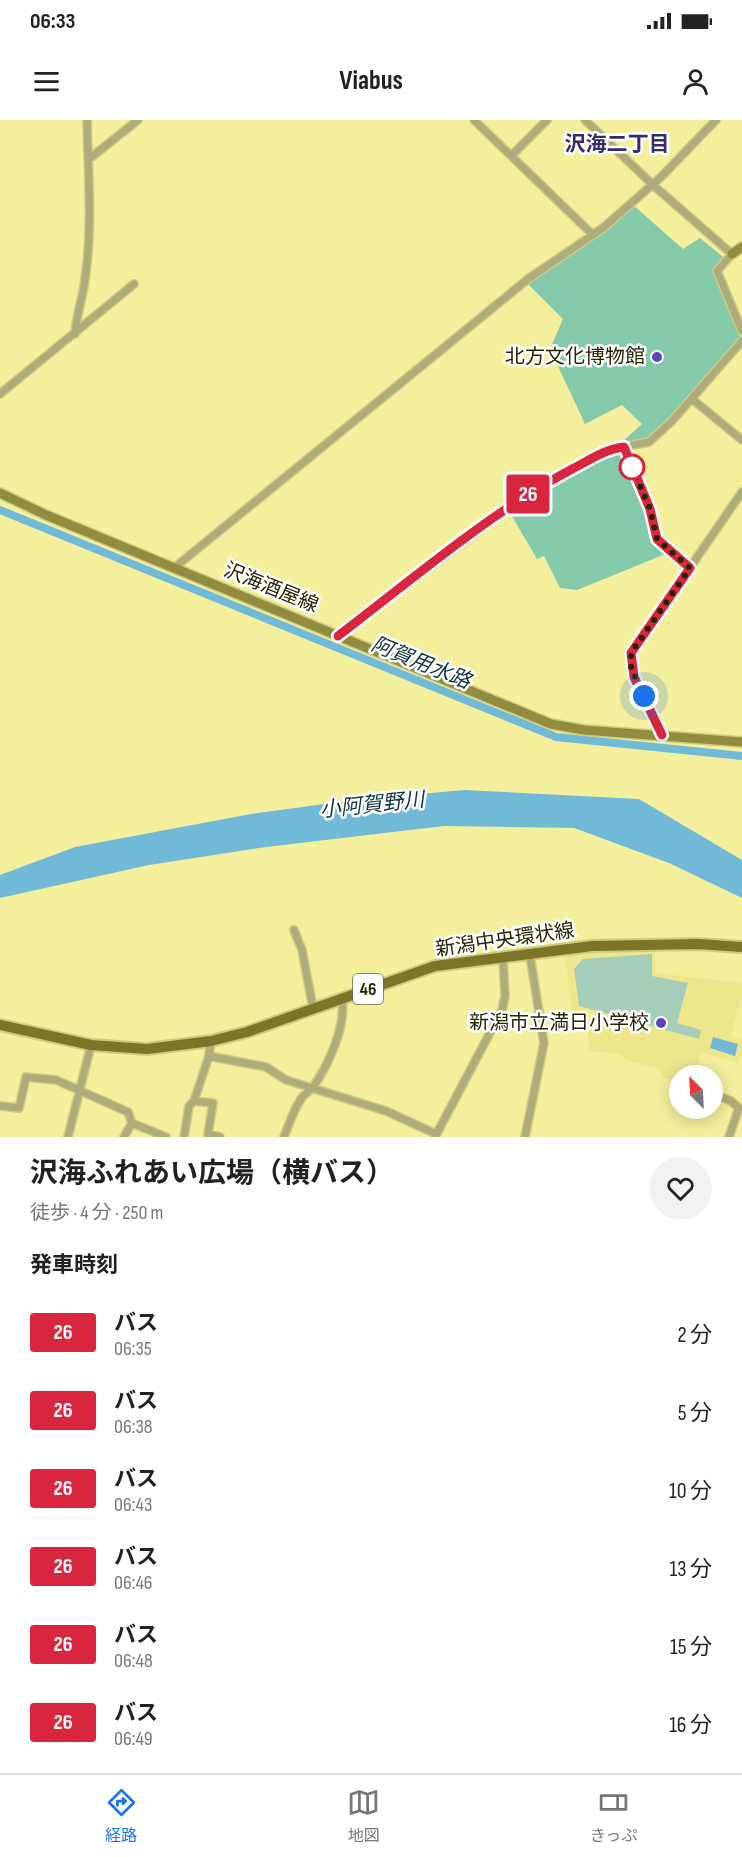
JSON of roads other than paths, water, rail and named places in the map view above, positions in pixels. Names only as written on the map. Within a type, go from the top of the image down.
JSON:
[{"type":"main road","points":[[732,254],[742,247]]},
{"type":"main road","name":"沢海酒屋線","points":[[0,493],[46,515],[552,724],[584,730],[742,742]]},
{"type":"main road","name":"新潟中央環状線","points":[[0,1025],[91,1045],[147,1049],[211,1041],[248,1032],[435,966],[530,956],[592,946],[698,944],[742,947]]},
{"type":"street","points":[[75,334],[76,315],[85,279],[89,159],[87,120]]},
{"type":"street","points":[[89,159],[138,120]]},
{"type":"street","points":[[474,120],[593,235]]},
{"type":"street","points":[[511,156],[548,120]]},
{"type":"street","points":[[585,120],[652,185],[732,254],[717,271],[742,331]]},
{"type":"street","points":[[174,568],[528,279],[593,235],[652,185],[716,120]]},
{"type":"street","points":[[0,394],[134,284]]},
{"type":"street","points":[[338,636],[512,505],[563,474],[611,449],[649,442],[692,399],[742,341]]},
{"type":"street","points":[[692,399],[742,440]]},
{"type":"street","points":[[624,447],[650,509],[657,539],[690,568]]},
{"type":"street","points":[[662,735],[634,677],[631,653],[742,492]]},
{"type":"street","points":[[294,930],[302,950],[313,1008]]},
{"type":"street","points":[[525,1137],[544,1043],[530,956]]},
{"type":"street","points":[[209,1056],[266,1067],[286,1080],[386,1111],[435,1135],[502,1010],[505,996],[503,958]]},
{"type":"street","points":[[284,1137],[302,1096],[312,1088],[336,1038],[342,999]]},
{"type":"street","points":[[184,1137],[189,1106],[194,1101],[209,1056],[211,1041]]},
{"type":"street","points":[[68,1137],[91,1045]]},
{"type":"street","points":[[0,1106],[19,1108],[26,1077],[56,1080],[78,1092],[128,1112],[132,1123],[166,1137]]},
{"type":"street","points":[[723,1098],[739,1108],[729,1137]]},
{"type":"street","points":[[194,1101],[213,1103],[208,1134],[220,1137]]},
{"type":"street","points":[[124,1137],[132,1123]]},
{"type":"street","points":[[733,1129],[742,1133]]},
{"type":"water","name":"小阿賀野川","points":[[465,790],[639,799],[742,860],[742,898],[669,863],[574,828],[444,826],[266,847],[149,865],[0,898],[0,875],[75,847],[251,814],[354,800]]},
{"type":"water","points":[[713,1037],[738,1044],[735,1056],[710,1048]]},
{"type":"waterway","name":"阿賀用水路","points":[[0,510],[556,737],[742,756]]},
{"type":"place","name":"北方文化博物館","points":[[657,357]]},
{"type":"place","name":"新潟市立満日小学校","points":[[661,1023]]},
{"type":"district","name":"沢海二丁目","points":[[617,144]]}]
